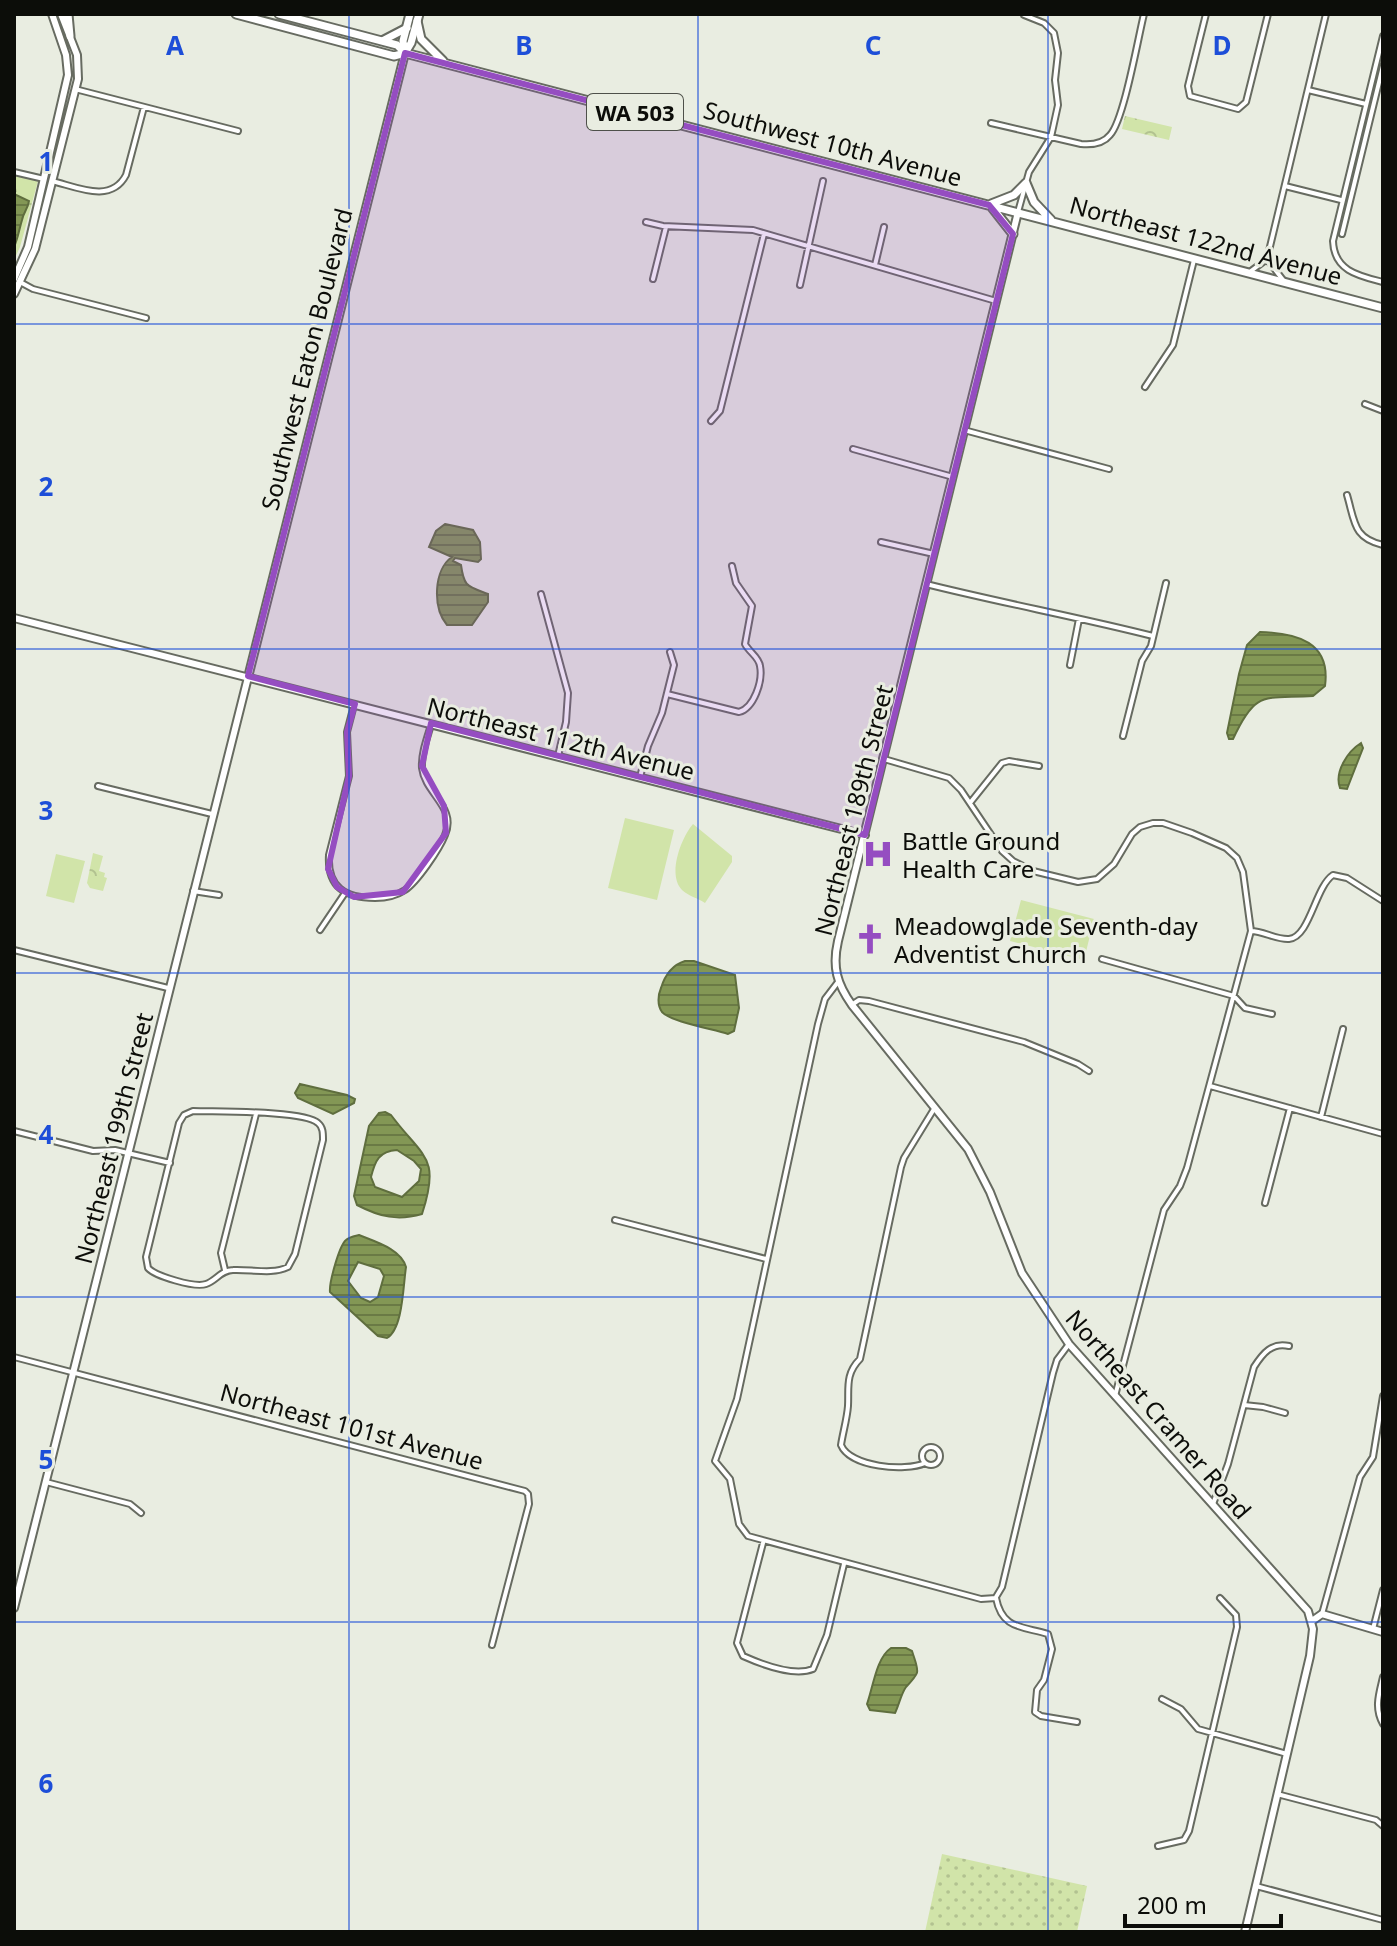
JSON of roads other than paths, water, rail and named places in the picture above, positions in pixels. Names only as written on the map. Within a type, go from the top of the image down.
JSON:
[{"type":"main road","points":[[68,14],[70,36]]},
{"type":"main road","name":"Southwest 10th Avenue","points":[[236,14],[394,56],[405,53],[445,63],[1018,212]]},
{"type":"main road","name":"Southwest 10th Avenue","points":[[279,14],[397,45],[405,53]]},
{"type":"main road","name":"Southwest Eaton Boulevard","points":[[405,53],[403,41],[410,14]]},
{"type":"main road","points":[[418,17],[421,39],[445,63]]},
{"type":"main road","name":"Southwest Eaton Boulevard","points":[[405,53],[418,17]]},
{"type":"main road","points":[[382,41],[407,28]]},
{"type":"main road","points":[[1013,234],[989,205],[1014,195],[1026,183],[1033,200],[1053,221]]},
{"type":"main road","name":"Northeast 122nd Avenue","points":[[1018,212],[1383,308]]},
{"type":"street","points":[[14,294],[16,280],[33,254],[68,70],[65,49],[52,14]]},
{"type":"street","points":[[48,180],[75,89],[78,63],[61,14]]},
{"type":"street","points":[[991,123],[1081,144],[1102,142],[1116,127],[1144,14]]},
{"type":"street","points":[[1206,14],[1188,86],[1190,96],[1234,109],[1244,106],[1268,14]]},
{"type":"street","points":[[1249,273],[1267,259],[1326,14]]},
{"type":"street","points":[[1018,212],[1029,172],[1051,137],[1058,105],[1055,80],[1058,53],[1054,33],[1044,23],[1024,15]]},
{"type":"street","points":[[1342,200],[1383,36]]},
{"type":"street","name":"Southwest Eaton Boulevard","points":[[248,676],[405,53]]},
{"type":"street","points":[[1342,234],[1383,66]]},
{"type":"street","points":[[75,89],[238,131]]},
{"type":"street","points":[[1308,90],[1366,104]]},
{"type":"street","points":[[14,172],[103,193],[121,184],[144,107]]},
{"type":"street","points":[[800,285],[823,181]]},
{"type":"street","points":[[1285,186],[1350,202]]},
{"type":"street","name":"Northeast 122nd Avenue","points":[[1342,200],[1333,241],[1335,256],[1351,273],[1383,282]]},
{"type":"street","name":"Northeast 189th Street","points":[[763,1542],[748,1536],[739,1524],[733,1487],[715,1458],[737,1399],[818,1024],[825,999],[838,982],[836,951],[1018,212]]},
{"type":"street","points":[[646,222],[666,226],[749,229],[996,301]]},
{"type":"street","points":[[653,279],[666,226]]},
{"type":"street","points":[[875,265],[884,227]]},
{"type":"street","points":[[711,421],[720,411],[764,234]]},
{"type":"street","points":[[1145,387],[1173,345],[1194,259]]},
{"type":"street","points":[[1267,259],[1285,282]]},
{"type":"street","points":[[16,280],[33,289],[146,318]]},
{"type":"street","points":[[1365,404],[1383,411]]},
{"type":"street","points":[[964,430],[1109,469]]},
{"type":"street","points":[[853,449],[953,477]]},
{"type":"street","points":[[1347,495],[1359,534],[1368,541],[1383,545]]},
{"type":"street","points":[[881,542],[934,554]]},
{"type":"street","points":[[667,694],[736,712],[746,710],[753,700],[760,666],[745,644],[752,606],[736,583],[732,566]]},
{"type":"street","points":[[1123,736],[1166,583]]},
{"type":"street","points":[[926,584],[1153,636]]},
{"type":"street","points":[[541,594],[568,693],[566,722],[558,756]]},
{"type":"street","name":"Northeast 112th Avenue","points":[[14,618],[865,835]]},
{"type":"street","points":[[1070,665],[1079,619]]},
{"type":"street","points":[[640,777],[674,665],[670,652]]},
{"type":"street","name":"Northeast 199th Street","points":[[14,1608],[248,676]]},
{"type":"street","points":[[355,704],[347,732],[349,776],[328,869],[337,887],[345,893],[364,898],[382,898],[403,892],[412,884],[446,833],[444,806],[430,790],[422,766],[431,723]]},
{"type":"street","points":[[883,759],[949,778],[999,848],[1013,861],[1033,871],[1089,882],[1105,875],[1129,837],[1149,823],[1168,824],[1226,848],[1237,858],[1243,872],[1251,931],[1187,1168],[1180,1186],[1164,1210],[1115,1396]]},
{"type":"street","points":[[970,804],[1002,763],[1009,761],[1039,766]]},
{"type":"street","points":[[98,786],[212,814]]},
{"type":"street","points":[[1251,931],[1288,939],[1296,937],[1304,927],[1325,882],[1333,875],[1347,878],[1383,901]]},
{"type":"street","points":[[193,891],[219,895]]},
{"type":"street","points":[[320,930],[345,893]]},
{"type":"street","points":[[14,950],[168,988]]},
{"type":"street","points":[[1102,959],[1234,996],[1245,1008],[1272,1014]]},
{"type":"street","name":"Northeast Cramer Road","points":[[838,982],[852,1005],[968,1149],[990,1192],[1022,1273],[1069,1344],[1303,1604],[1312,1621]]},
{"type":"street","points":[[852,1005],[859,1000],[869,1001],[1024,1042],[1089,1071]]},
{"type":"street","points":[[1321,1117],[1343,1029]]},
{"type":"street","points":[[1210,1086],[1383,1134]]},
{"type":"street","points":[[925,1463],[922,1457],[924,1450],[930,1447],[937,1450],[937,1462],[902,1468],[880,1466],[850,1456],[841,1445],[848,1409],[846,1391],[854,1364],[860,1359],[901,1167],[935,1107]]},
{"type":"street","points":[[1265,1203],[1290,1108]]},
{"type":"street","points":[[193,1111],[256,1114],[307,1117],[320,1126],[323,1140],[290,1264],[278,1271],[225,1271],[210,1282],[199,1285],[156,1275],[146,1264],[179,1123],[184,1115],[193,1111]]},
{"type":"street","points":[[225,1271],[221,1253],[256,1114]]},
{"type":"street","points":[[14,1131],[93,1151],[115,1150],[170,1163]]},
{"type":"street","points":[[615,1220],[766,1259]]},
{"type":"street","points":[[1069,1344],[1057,1360],[1053,1373],[1002,1587],[996,1598],[998,1610],[1007,1623],[1048,1634],[1052,1649],[1044,1680],[1037,1690],[1035,1712],[1041,1716],[1077,1722]]},
{"type":"street","points":[[1213,1504],[1223,1479],[1250,1377],[1261,1357],[1274,1346],[1289,1346]]},
{"type":"street","name":"Northeast 101st Avenue","points":[[14,1357],[525,1491],[529,1504],[492,1645]]},
{"type":"street","points":[[1245,1932],[1310,1656],[1312,1621],[1322,1614],[1360,1477],[1373,1457],[1383,1396]]},
{"type":"street","points":[[1244,1405],[1285,1413]]},
{"type":"street","points":[[46,1482],[130,1504],[141,1513]]},
{"type":"street","points":[[844,1564],[820,1655],[813,1669],[806,1672],[756,1662],[743,1656],[737,1643],[763,1542],[981,1599],[996,1598]]},
{"type":"street","points":[[1373,1629],[1383,1590]]},
{"type":"street","points":[[1158,1846],[1182,1841],[1187,1835],[1212,1735],[1238,1622],[1233,1611],[1220,1598]]},
{"type":"street","points":[[1322,1614],[1383,1632]]},
{"type":"street","points":[[1383,1677],[1377,1703],[1383,1724]]},
{"type":"street","points":[[1162,1699],[1181,1709],[1198,1729],[1287,1754]]},
{"type":"street","points":[[1277,1794],[1376,1820],[1383,1826]]},
{"type":"street","points":[[1256,1886],[1383,1920]]},
{"type":"place","name":"Battle Ground Health Care","points":[[878,854]]},
{"type":"place","name":"Meadowglade Seventh-day Adventist Church","points":[[870,939]]}]
